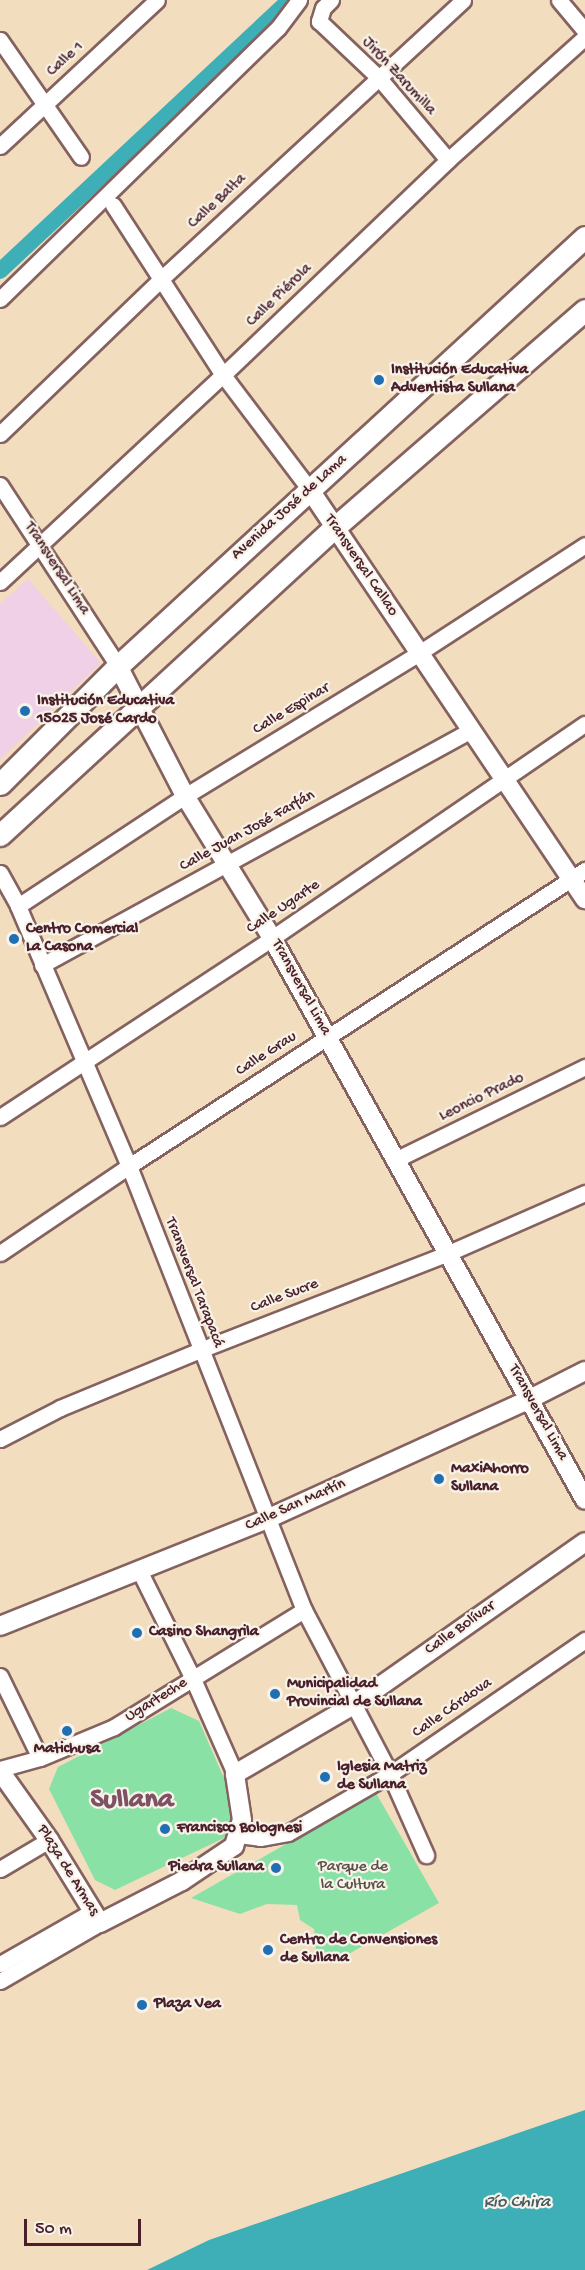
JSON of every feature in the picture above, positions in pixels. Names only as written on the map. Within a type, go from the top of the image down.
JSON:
[{"type":"main road","name":"Avenida José de Lama","points":[[0,784],[118,666],[585,237]]},
{"type":"main road","points":[[0,835],[334,528],[585,310]]},
{"type":"street","name":"Calle 1","points":[[0,146],[157,0]]},
{"type":"street","points":[[0,299],[278,28],[299,0]]},
{"type":"street","name":"Jirón Zarumilla","points":[[332,0],[323,8],[319,21],[379,78],[448,160]]},
{"type":"street","name":"Calle Balta","points":[[0,434],[161,279],[463,0]]},
{"type":"street","points":[[559,0],[585,31]]},
{"type":"street","name":"Calle Piérola","points":[[0,582],[223,375],[448,160],[585,37]]},
{"type":"street","points":[[0,40],[81,157]]},
{"type":"street","name":"Transversal Callao","points":[[113,205],[223,375],[310,490],[505,782],[578,875],[585,899]]},
{"type":"street","name":"Transversal Lima","points":[[0,485],[118,666],[185,796],[272,938],[585,1500]]},
{"type":"street","name":"Calle Espinar","points":[[18,906],[185,796],[418,653],[585,545]]},
{"type":"street","name":"Calle Ugarte","points":[[0,1117],[505,782],[585,724]]},
{"type":"street","name":"Calle Juan José Farfán","points":[[42,965],[470,731]]},
{"type":"street","name":"Transversal Tarapacá","points":[[0,873],[18,906],[129,1166],[304,1610],[352,1706],[390,1774],[426,1855]]},
{"type":"street","name":"Calle Grau","points":[[0,1253],[129,1166],[578,875]]},
{"type":"street","name":"Leoncio Prado","points":[[395,1160],[585,1067]]},
{"type":"street","name":"Calle Sucre","points":[[0,1439],[60,1408],[200,1350],[446,1254],[585,1193]]},
{"type":"street","name":"Calle San Martín","points":[[0,1626],[140,1572],[267,1519],[530,1399],[585,1371]]},
{"type":"street","name":"Calle Bolívar","points":[[235,1774],[352,1706],[585,1542]]},
{"type":"street","points":[[140,1572],[193,1679],[235,1774],[242,1820],[239,1835]]},
{"type":"street","name":"Ugarteche","points":[[0,1770],[40,1758],[114,1728],[304,1610]]},
{"type":"street","name":"Calle Córdova","points":[[239,1835],[274,1837],[288,1833],[390,1774],[585,1640]]},
{"type":"street","points":[[0,1676],[40,1758]]},
{"type":"street","name":"Plaza de Armas","points":[[0,1770],[49,1840],[97,1917],[182,1881],[234,1846],[239,1835]]},
{"type":"street","points":[[0,1869],[49,1840]]},
{"type":"street","points":[[0,1964],[97,1917]]},
{"type":"street","points":[[0,1981],[97,1917]]},
{"type":"shaded area","name":"Institución Educativa 15025 José Cardo","points":[[28,579],[101,663],[0,760],[0,604]]},
{"type":"green space","points":[[171,1708],[199,1721],[237,1808],[224,1838],[115,1890],[95,1880],[49,1789],[58,1767]]},
{"type":"green space","name":"Parque de la Cultura","points":[[376,1793],[439,1903],[331,1964],[316,1952],[314,1929],[300,1920],[297,1905],[267,1904],[240,1914],[191,1898]]},
{"type":"water","name":"Río Chira","points":[[585,2110],[585,2270],[147,2270],[209,2240]]},
{"type":"waterway","points":[[0,271],[290,0]]},
{"type":"place","name":"Institución Educativa Adventista Sullana","points":[[379,380]]},
{"type":"place","name":"Institución Educativa 15025 José Cardo","points":[[25,711]]},
{"type":"place","name":"Centro Comercial La Casona","points":[[14,939]]},
{"type":"place","name":"MaxiAhorro Sullana","points":[[439,1479]]},
{"type":"place","name":"Casino Shangrila","points":[[137,1633]]},
{"type":"place","name":"Municipalidad Provincial de Sullana","points":[[275,1694]]},
{"type":"place","name":"Matichusa","points":[[67,1731]]},
{"type":"place","name":"Iglesia Matriz de Sullana","points":[[325,1777]]},
{"type":"place","name":"Francisco Bolognesi","points":[[165,1829]]},
{"type":"place","name":"Piedra Sullana","points":[[276,1868]]},
{"type":"place","name":"Centro de Convensiones de Sullana","points":[[268,1950]]},
{"type":"place","name":"Plaza Vea","points":[[142,2005]]},
{"type":"district","name":"Sullana","points":[[132,1801]]}]
